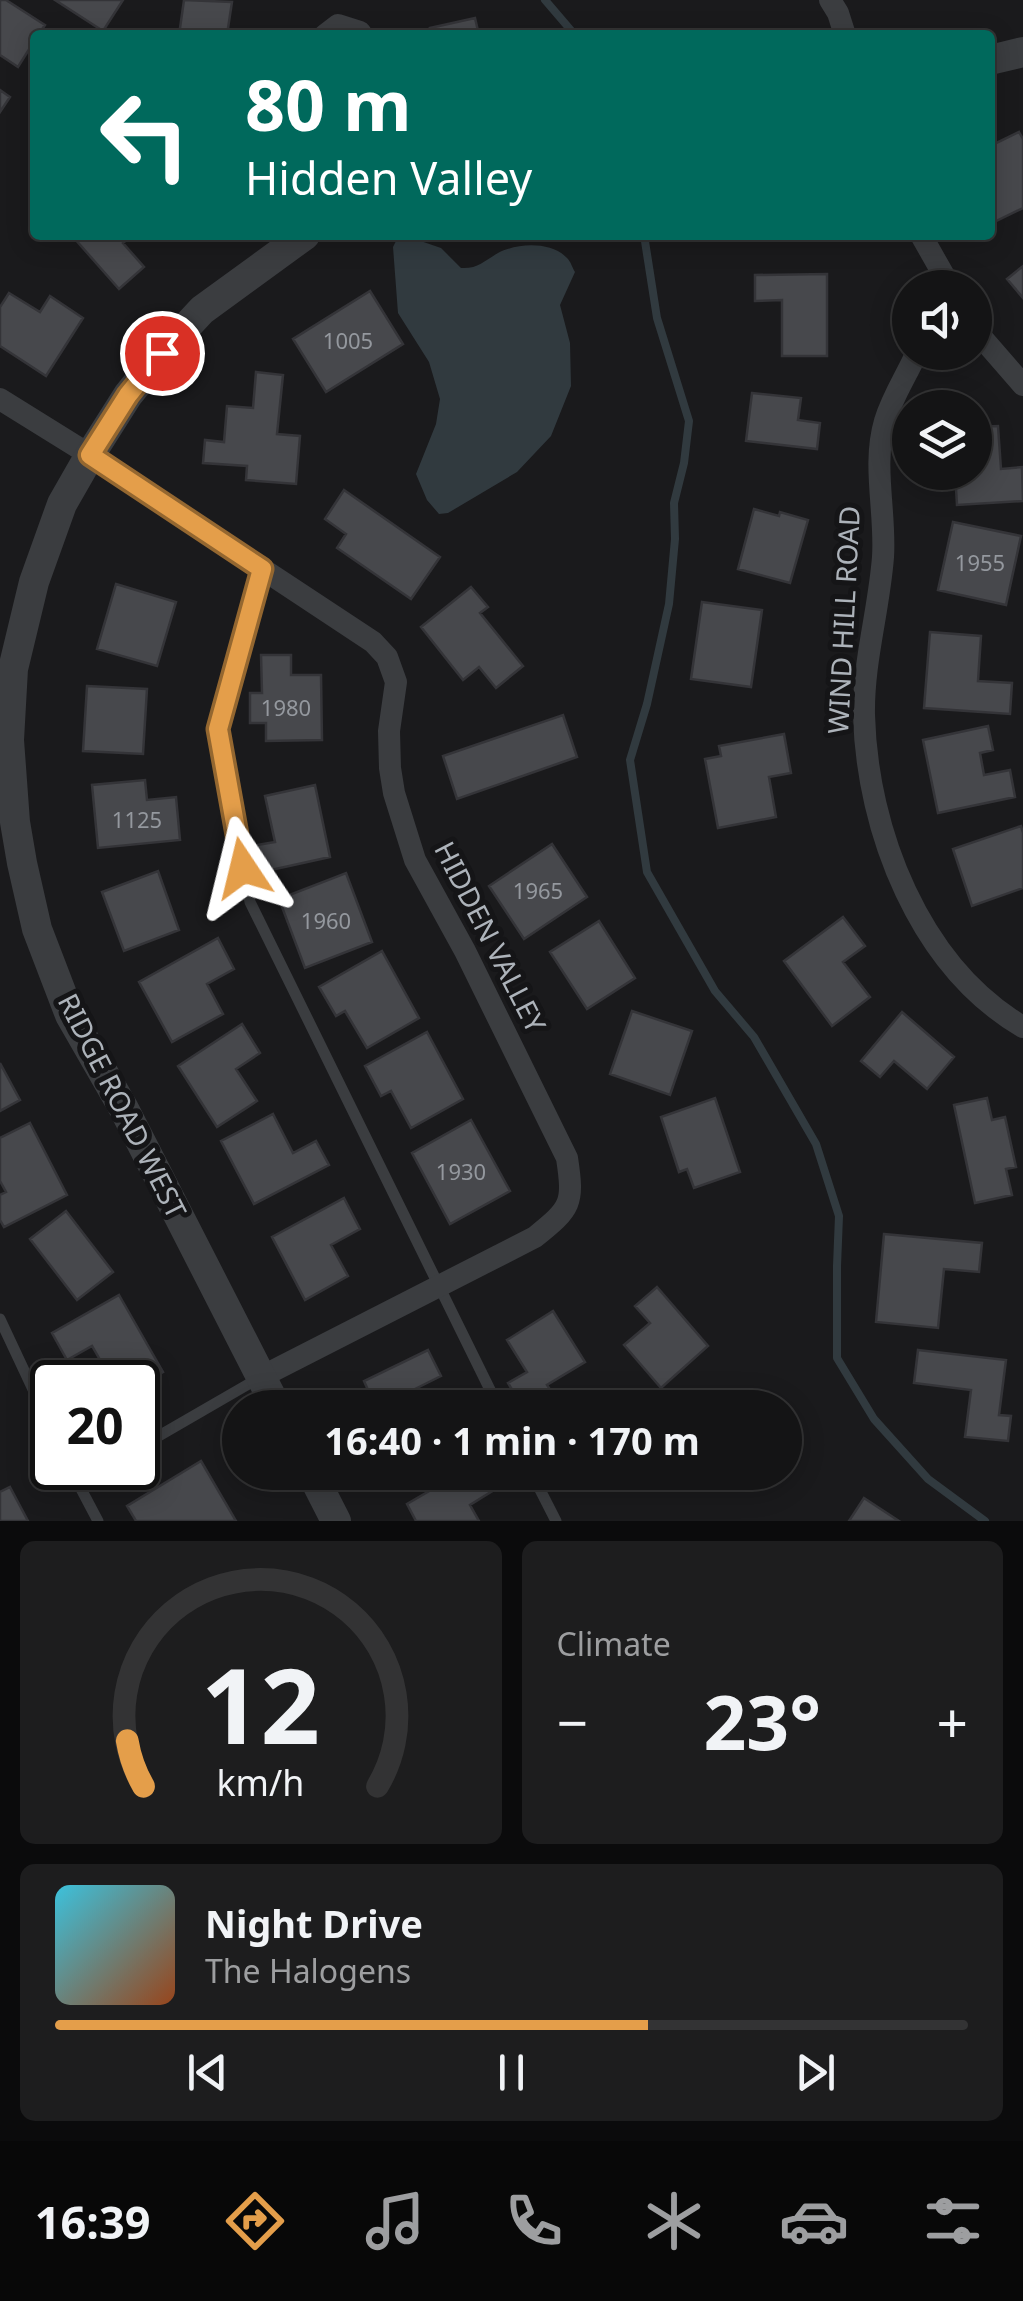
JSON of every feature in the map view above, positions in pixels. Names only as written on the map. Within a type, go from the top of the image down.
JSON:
[{"type":"street","points":[[830,0],[843,30]]},
{"type":"street","points":[[331,30],[338,25],[354,30]]},
{"type":"street","points":[[995,59],[1023,52]]},
{"type":"street","name":"RIDGE ROAD WEST","points":[[268,1390],[124,1109],[70,1016],[37,929],[22,863],[14,822],[9,740],[13,669],[40,566],[62,504],[90,455],[128,395],[202,310],[298,240]]},
{"type":"street","points":[[923,240],[940,270]]},
{"type":"street","points":[[992,348],[1023,386]]},
{"type":"street","name":"WIND HILL ROAD","points":[[907,370],[884,424],[880,462],[883,555],[866,669],[864,716],[873,799],[905,892],[947,960],[978,992],[1023,1026]]},
{"type":"street","name":"HIDDEN VALLEY","points":[[0,399],[373,642],[388,657],[396,682],[389,731],[390,768],[415,860],[567,1158],[572,1190],[568,1205],[535,1237],[261,1377]]},
{"type":"street","points":[[320,1490],[336,1521]]},
{"type":"lane","points":[[262,569],[218,729],[250,902],[490,1390]]},
{"type":"lane","points":[[0,1319],[30,1383]]},
{"type":"lane","name":"HIDDEN VALLEY","points":[[160,1435],[261,1377]]},
{"type":"lane","points":[[81,1490],[98,1521]]},
{"type":"lane","points":[[540,1490],[556,1521]]},
{"type":"shaded area","points":[[396,240],[418,240],[441,248],[461,268],[467,268],[506,250],[534,245],[560,252],[575,272],[560,305],[570,343],[571,386],[551,436],[517,472],[448,513],[439,514],[427,500],[416,474],[436,424],[440,399],[429,362],[398,313],[393,247]]},
{"type":"building","points":[[0,0],[6,0],[45,25],[42,30],[30,30],[30,48],[18,67],[0,55]]},
{"type":"building","points":[[55,0],[123,0],[101,30]]},
{"type":"building","points":[[184,0],[232,2],[228,30],[180,30]]},
{"type":"building","points":[[475,18],[478,30],[431,30]]},
{"type":"building","points":[[0,90],[10,97],[0,112]]},
{"type":"building","points":[[1019,132],[1023,139],[1023,208],[995,222],[995,144]]},
{"type":"building","points":[[76,240],[126,240],[123,243],[144,267],[119,289]]},
{"type":"building","points":[[1023,266],[1023,298],[1007,279]]},
{"type":"building","points":[[827,274],[827,356],[782,356],[782,300],[755,301],[755,275]]},
{"type":"building","points":[[370,291],[403,344],[326,392],[293,339]]},
{"type":"building","points":[[9,293],[40,312],[50,296],[83,318],[46,376],[0,346],[0,307]]},
{"type":"building","points":[[256,372],[283,375],[277,434],[300,436],[296,484],[246,480],[247,466],[203,463],[205,440],[224,442],[227,406],[253,408]]},
{"type":"building","points":[[752,393],[801,398],[798,420],[820,423],[817,449],[746,441]]},
{"type":"building","points":[[992,426],[998,426],[1001,469],[1022,467],[1023,501],[957,505],[956,490],[992,490]]},
{"type":"building","points":[[344,490],[440,557],[411,599],[337,548],[346,534],[325,519]]},
{"type":"building","points":[[754,509],[808,520],[790,583],[738,569]]},
{"type":"building","points":[[953,522],[1021,536],[1006,605],[938,590]]},
{"type":"building","points":[[116,584],[176,602],[157,666],[97,649]]},
{"type":"building","points":[[471,587],[488,607],[480,613],[523,666],[496,688],[479,667],[463,680],[421,627]]},
{"type":"building","points":[[702,602],[762,610],[751,687],[691,679]]},
{"type":"building","points":[[930,632],[981,636],[978,681],[1012,683],[1010,714],[924,708]]},
{"type":"building","points":[[261,655],[291,655],[291,675],[321,675],[322,740],[266,741],[266,723],[250,723],[250,693],[262,693]]},
{"type":"building","points":[[87,686],[147,689],[143,754],[83,751]]},
{"type":"building","points":[[563,715],[577,757],[457,799],[443,756]]},
{"type":"building","points":[[988,726],[993,750],[980,753],[984,775],[1010,770],[1015,797],[938,813],[923,740]]},
{"type":"building","points":[[784,734],[791,773],[769,777],[776,817],[718,828],[705,759],[721,756],[719,746]]},
{"type":"building","points":[[145,780],[147,800],[176,797],[180,840],[98,848],[92,785]]},
{"type":"building","points":[[315,785],[330,857],[262,872],[257,845],[275,842],[265,796]]},
{"type":"building","points":[[1021,826],[1023,888],[972,906],[953,849]]},
{"type":"building","points":[[552,844],[587,897],[524,939],[489,886]]},
{"type":"building","points":[[158,871],[179,930],[124,951],[102,892]]},
{"type":"building","points":[[346,873],[372,942],[305,968],[279,899]]},
{"type":"building","points":[[843,917],[865,946],[843,962],[870,997],[832,1026],[784,961]]},
{"type":"building","points":[[599,921],[635,978],[587,1009],[550,952]]},
{"type":"building","points":[[218,938],[234,969],[207,984],[223,1014],[172,1042],[139,982]]},
{"type":"building","points":[[382,951],[419,1018],[367,1048],[345,1011],[336,1016],[319,987]]},
{"type":"building","points":[[632,1011],[692,1031],[670,1095],[610,1074]]},
{"type":"building","points":[[902,1012],[954,1057],[927,1089],[894,1061],[880,1077],[861,1061]]},
{"type":"building","points":[[242,1024],[260,1053],[236,1069],[257,1101],[217,1127],[178,1066]]},
{"type":"building","points":[[427,1032],[463,1099],[411,1128],[391,1091],[381,1096],[365,1066]]},
{"type":"building","points":[[0,1063],[20,1100],[0,1111]]},
{"type":"building","points":[[715,1098],[740,1172],[694,1188],[687,1169],[679,1172],[661,1117]]},
{"type":"building","points":[[987,1098],[992,1120],[1005,1117],[1016,1167],[1006,1169],[1012,1195],[975,1203],[954,1105]]},
{"type":"building","points":[[273,1114],[293,1153],[316,1141],[329,1165],[254,1204],[221,1141]]},
{"type":"building","points":[[471,1120],[510,1191],[450,1224],[412,1153]]},
{"type":"building","points":[[30,1123],[67,1195],[4,1227],[0,1220],[0,1195],[6,1192],[0,1181],[0,1138]]},
{"type":"building","points":[[344,1198],[360,1229],[331,1245],[348,1276],[305,1300],[272,1237]]},
{"type":"building","points":[[66,1211],[113,1272],[77,1300],[30,1239]]},
{"type":"building","points":[[884,1234],[982,1243],[979,1272],[944,1269],[938,1328],[876,1322]]},
{"type":"building","points":[[657,1287],[708,1346],[661,1388],[624,1345],[650,1323],[635,1306]]},
{"type":"building","points":[[119,1295],[156,1360],[100,1360],[92,1346],[67,1360],[52,1333]]},
{"type":"building","points":[[553,1311],[585,1362],[547,1385],[550,1390],[512,1390],[508,1383],[527,1372],[507,1340]]},
{"type":"building","points":[[428,1350],[441,1376],[413,1390],[368,1390],[364,1381]]},
{"type":"building","points":[[918,1350],[1006,1360],[999,1415],[1011,1416],[1008,1441],[965,1437],[971,1390],[914,1383]]},
{"type":"building","points":[[201,1461],[236,1521],[136,1521],[127,1506],[160,1490],[160,1486]]},
{"type":"building","points":[[10,1487],[28,1521],[0,1521],[0,1492]]},
{"type":"building","points":[[431,1490],[494,1490],[470,1505],[479,1521],[416,1521],[407,1504]]},
{"type":"building","points":[[864,1498],[899,1521],[849,1521]]},
{"type":"waterway","points":[[545,0],[571,30]]},
{"type":"waterway","points":[[645,240],[657,318],[689,421],[674,503],[669,604],[630,760],[647,872],[715,991],[754,1037],[816,1144],[839,1216],[837,1358],[874,1419],[928,1479],[985,1521]]},
{"type":"route","points":[[162,353],[128,395],[90,455],[262,569],[218,729],[243,868]]}]
